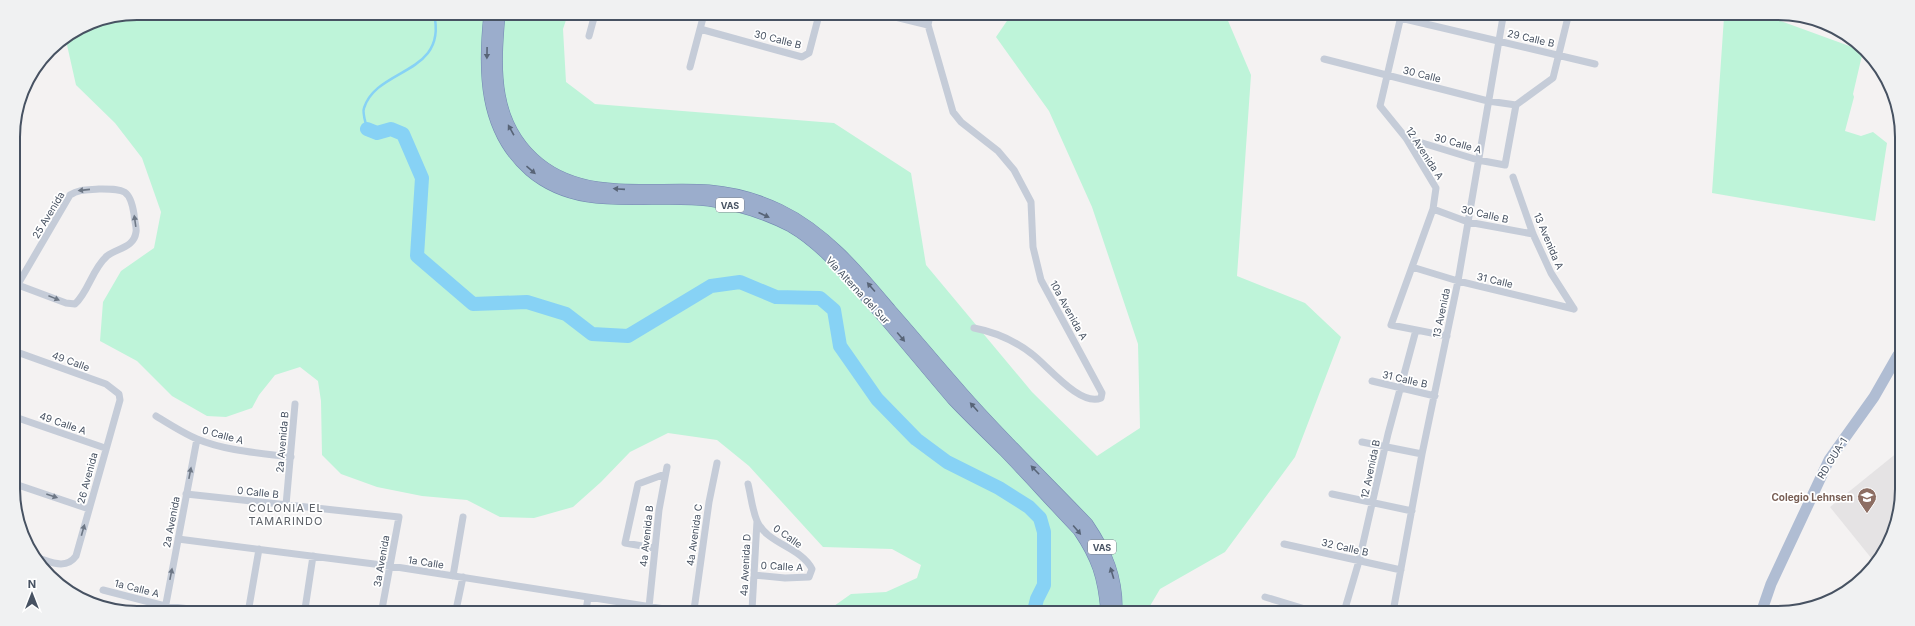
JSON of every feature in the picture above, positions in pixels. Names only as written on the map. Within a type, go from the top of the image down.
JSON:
[{"type":"highway","name":"Vía Alterna del Sur","points":[[489,20],[486,50],[487,76],[491,104],[505,139],[516,156],[531,170],[557,187],[583,196],[599,198],[708,200],[756,211],[792,227],[809,239],[843,270],[954,400],[1008,448]]},
{"type":"highway","name":"Vía Alterna del Sur","points":[[500,20],[496,76],[500,105],[505,119],[515,137],[539,164],[567,180],[585,185],[632,190],[710,192],[759,202],[786,214],[810,229],[851,264],[1008,448],[1055,498],[1090,547],[1104,583],[1106,606]]},
{"type":"highway","name":"Vía Alterna del Sur","points":[[1055,498],[1087,524],[1106,554],[1115,582],[1116,606]]},
{"type":"main road","name":"RD GUA-1","points":[[1764,606],[1771,584],[1829,460],[1877,393],[1895,360]]},
{"type":"street","points":[[589,36],[594,20]]},
{"type":"street","points":[[690,67],[702,20]]},
{"type":"street","name":"30 Calle B","points":[[700,29],[805,56],[809,53],[818,20]]},
{"type":"street","points":[[908,20],[928,25]]},
{"type":"street","name":"10a Avenida A","points":[[929,20],[928,25],[953,112],[961,122],[998,151],[1010,165],[1031,202],[1032,247],[1041,280],[1058,308],[1102,394],[1101,398],[1084,397],[1069,388],[1032,354],[1004,336],[974,328]]},
{"type":"street","name":"12 Avenida A","points":[[1399,20],[1380,106],[1406,138],[1436,188],[1433,209],[1392,325],[1416,330]]},
{"type":"street","name":"29 Calle B","points":[[1412,20],[1595,64]]},
{"type":"street","name":"13 Avenida","points":[[1394,606],[1422,454],[1458,281],[1502,20]]},
{"type":"street","points":[[1516,105],[1553,78],[1567,20]]},
{"type":"street","name":"30 Calle","points":[[1324,59],[1488,101],[1516,105]]},
{"type":"street","name":"30 Calle A","points":[[1406,138],[1478,160],[1505,166],[1516,105]]},
{"type":"street","name":"13 Avenida A","points":[[1513,177],[1533,234],[1551,273],[1574,309]]},
{"type":"street","name":"25 Avenida","points":[[20,281],[70,196],[76,191],[122,190],[132,200],[136,232],[133,241],[101,262],[81,298],[75,304],[66,303],[20,289]]},
{"type":"street","name":"30 Calle B","points":[[1433,209],[1468,222],[1533,234]]},
{"type":"street","name":"31 Calle","points":[[1412,267],[1458,281],[1574,309]]},
{"type":"street","points":[[1416,330],[1447,336]]},
{"type":"street","name":"12 Avenida B","points":[[1346,606],[1359,561],[1400,388],[1416,330]]},
{"type":"street","name":"49 Calle","points":[[20,353],[106,384],[119,394]]},
{"type":"street","name":"31 Calle B","points":[[1372,381],[1434,396]]},
{"type":"street","name":"26 Avenida","points":[[45,560],[55,564],[66,564],[72,561],[76,556],[106,448],[119,408],[119,394]]},
{"type":"street","name":"2a Avenida B","points":[[286,505],[295,404]]},
{"type":"street","name":"0 Calle A","points":[[156,416],[197,439],[245,451],[291,457]]},
{"type":"street","name":"49 Calle A","points":[[20,419],[106,448]]},
{"type":"street","name":"2a Avenida","points":[[165,606],[197,439]]},
{"type":"street","points":[[1362,442],[1422,454]]},
{"type":"street","name":"4a Avenida C","points":[[695,606],[709,502],[717,463]]},
{"type":"street","name":"4a Avenida B","points":[[649,606],[654,548],[666,471],[638,484],[625,543],[654,548]]},
{"type":"street","name":"0 Calle","points":[[748,484],[757,521],[765,532],[810,564],[812,569],[809,577]]},
{"type":"street","points":[[20,486],[89,509]]},
{"type":"street","name":"0 Calle B","points":[[186,494],[399,517]]},
{"type":"street","points":[[1332,494],[1412,511]]},
{"type":"street","name":"3a Avenida","points":[[383,606],[399,517]]},
{"type":"street","points":[[453,576],[463,517]]},
{"type":"street","name":"4a Avenida D","points":[[752,606],[757,521]]},
{"type":"street","name":"1a Calle","points":[[178,539],[390,566],[642,606]]},
{"type":"street","name":"32 Calle B","points":[[1284,544],[1401,570]]},
{"type":"street","points":[[249,606],[259,549]]},
{"type":"street","points":[[305,606],[313,556]]},
{"type":"street","name":"0 Calle A","points":[[754,575],[785,578],[809,577]]},
{"type":"street","points":[[457,606],[463,577]]},
{"type":"street","name":"1a Calle A","points":[[103,590],[161,606]]},
{"type":"street","points":[[587,606],[588,598]]},
{"type":"street","points":[[1265,598],[1294,606]]},
{"type":"shaded area","name":"Colegio Lehnsen","points":[[1895,454],[1895,489],[1891,519],[1883,541],[1872,559],[1830,507]]},
{"type":"green space","points":[[137,20],[566,20],[563,29],[566,82],[595,104],[834,123],[911,173],[926,265],[1032,392],[1097,456],[1140,428],[1138,344],[1092,207],[1049,111],[996,37],[1008,20],[1228,20],[1251,75],[1237,276],[1305,303],[1341,337],[1295,457],[1225,552],[1160,589],[1150,606],[834,606],[851,594],[886,592],[917,578],[921,565],[892,549],[823,547],[749,466],[717,440],[668,433],[630,452],[601,482],[573,507],[534,518],[500,517],[467,500],[422,496],[377,487],[341,474],[322,455],[321,401],[318,381],[300,367],[275,375],[259,395],[252,408],[226,417],[207,416],[172,396],[137,361],[100,341],[103,302],[121,271],[154,248],[161,212],[142,158],[115,123],[76,85],[67,45],[72,40],[92,29],[114,22]]},
{"type":"green space","points":[[1724,20],[1778,20],[1853,47],[1862,56],[1853,94],[1854,97],[1845,131],[1861,136],[1873,132],[1887,143],[1875,221],[1712,193]]},
{"type":"waterway","points":[[367,129],[364,108],[371,95],[382,85],[421,60],[431,49],[436,34],[435,20]]},
{"type":"waterway","points":[[367,129],[377,133],[391,129],[403,134],[422,178],[417,256],[473,304],[527,302],[566,314],[592,334],[628,336],[711,286],[740,282],[776,297],[820,298],[834,310],[840,346],[877,399],[916,439],[947,462],[999,488],[1029,507],[1040,518],[1044,532],[1044,585],[1035,606]]},
{"type":"place","name":"Colegio Lehnsen","points":[[1867,514]]},
{"type":"district","name":"COLONIA EL TAMARINDO","points":[[286,514]]}]
